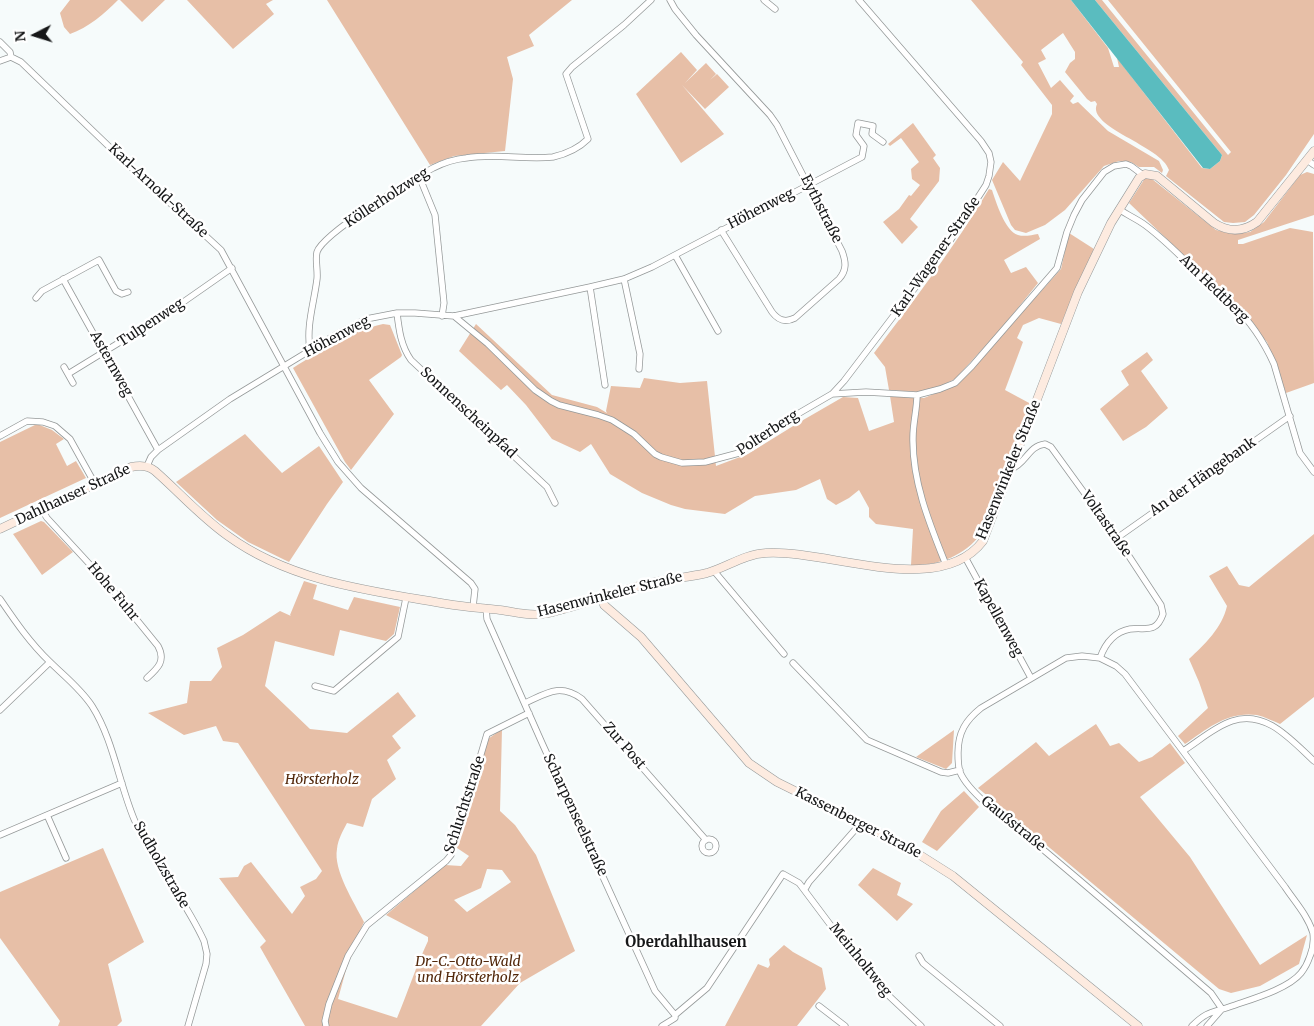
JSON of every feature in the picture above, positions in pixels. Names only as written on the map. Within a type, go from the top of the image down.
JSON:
[{"type":"street","name":"Köllerholzweg","points":[[310,350],[308,335],[317,278],[318,250],[338,229],[403,185],[441,164],[465,158],[487,156],[551,158],[583,144],[588,139],[566,74],[651,0]]},
{"type":"street","name":"Eythstraße","points":[[670,0],[696,35],[770,115],[842,251],[846,265],[839,279],[792,319],[783,320],[775,316],[721,230]]},
{"type":"street","points":[[764,0],[775,9]]},
{"type":"street","name":"Karl-Wagener-Straße","points":[[832,394],[844,381],[946,247],[986,185],[990,167],[988,153],[981,141],[859,0]]},
{"type":"street","name":"Karl-Arnold-Straße","points":[[0,42],[10,52],[11,57],[21,62],[221,250],[285,366]]},
{"type":"street","points":[[0,61],[11,57]]},
{"type":"street","name":"Höhenweg","points":[[147,466],[151,457],[158,450],[226,401],[310,350],[366,319],[397,313],[454,316],[624,279],[652,267],[862,157],[864,146],[856,135],[858,123],[873,126],[872,134],[883,142]]},
{"type":"street","points":[[1143,174],[1157,176],[1224,229],[1244,229],[1255,224],[1310,163],[1314,151]]},
{"type":"street","name":"Polterberg","points":[[454,316],[488,344],[509,366],[543,396],[559,405],[612,420],[634,434],[656,455],[675,462],[698,463],[727,458],[739,453],[786,421],[832,394],[866,392],[917,395],[955,383],[1055,271],[1074,214],[1082,200],[1104,172],[1114,166],[1126,164],[1143,174]]},
{"type":"street","name":"Hasenwinkeler Straße","points":[[147,466],[160,476],[198,514],[229,537],[250,550],[288,568],[369,591],[406,598],[527,614],[546,614],[645,584],[714,571],[752,555],[768,552],[812,556],[909,570],[927,570],[946,565],[965,557],[977,549],[987,532],[1078,292],[1119,209],[1137,180],[1143,174]]},
{"type":"street","points":[[419,176],[435,215],[444,303],[442,316]]},
{"type":"street","name":"Am Hedtberg","points":[[1119,209],[1156,233],[1252,326],[1265,345],[1274,364],[1300,453],[1314,472]]},
{"type":"street","points":[[675,254],[718,331]]},
{"type":"street","points":[[36,298],[63,279],[99,260],[116,291],[122,294],[128,292]]},
{"type":"street","name":"Tulpenweg","points":[[68,374],[169,312],[232,268]]},
{"type":"street","name":"Asternweg","points":[[63,279],[158,450]]},
{"type":"street","points":[[624,279],[640,354],[639,369]]},
{"type":"street","points":[[590,287],[605,384]]},
{"type":"street","name":"Sonnenscheinpfad","points":[[397,313],[401,337],[411,360],[547,487],[555,503]]},
{"type":"street","points":[[285,366],[320,433],[338,462],[361,488],[471,583],[475,590],[473,607]]},
{"type":"street","points":[[64,367],[73,383]]},
{"type":"street","points":[[917,395],[913,426],[913,452],[928,519],[946,565]]},
{"type":"street","name":"An der Hängebank","points":[[1117,538],[1290,416]]},
{"type":"street","points":[[0,436],[27,421],[43,422],[54,426],[70,439],[94,484]]},
{"type":"street","name":"Voltastraße","points":[[1011,469],[1018,467],[1035,446],[1048,445],[1117,538],[1161,605],[1163,610],[1160,620],[1153,628],[1132,629],[1121,632],[1111,639],[1104,648],[1100,658]]},
{"type":"street","name":"Dahlhauser Straße","points":[[0,529],[131,467],[147,466]]},
{"type":"street","name":"Hohe Fuhr","points":[[42,510],[46,518],[106,582],[158,646],[161,652],[161,663],[147,678]]},
{"type":"street","name":"Kapellenweg","points":[[965,557],[1031,678]]},
{"type":"street","points":[[714,571],[784,654]]},
{"type":"street","points":[[315,686],[334,691],[398,637],[406,598]]},
{"type":"street","name":"Kassenberger Straße","points":[[602,598],[604,605],[641,636],[749,762],[777,782],[904,845],[953,876],[1138,1026]]},
{"type":"street","name":"Sudholzstraße","points":[[0,600],[27,638],[67,677],[92,706],[109,744],[134,819],[206,945],[206,964],[188,1026]]},
{"type":"street","name":"Scharpenseelstraße","points":[[486,608],[488,618],[529,713],[655,991],[675,1017]]},
{"type":"street","points":[[793,663],[868,740],[941,772],[948,773],[960,770],[959,740],[962,729],[967,721],[981,708],[1066,658],[1082,656],[1100,658],[1116,666],[1125,674],[1303,913],[1313,934],[1314,942],[1306,966],[1296,978],[1278,988],[1212,1011],[1200,1018],[1192,1026]]},
{"type":"street","points":[[0,710],[50,662]]},
{"type":"street","name":"Zur Post","points":[[525,703],[556,690],[569,691],[582,699],[706,840]]},
{"type":"street","name":"Schluchtstraße","points":[[326,1026],[324,1021],[329,1004],[348,956],[367,925],[451,855],[487,734],[529,713]]},
{"type":"street","points":[[1183,751],[1225,724],[1237,719],[1246,719],[1262,721],[1274,726],[1314,761]]},
{"type":"street","name":"Gaußstraße","points":[[960,770],[965,781],[977,795],[1211,993],[1222,1009]]},
{"type":"street","points":[[0,835],[122,783]]},
{"type":"street","points":[[47,815],[66,858]]},
{"type":"street","points":[[805,889],[861,823]]},
{"type":"street","name":"Meinholtweg","points":[[675,1017],[707,988],[782,874],[799,883],[805,889],[832,927],[888,995],[921,1026]]},
{"type":"street","points":[[919,956],[923,963],[1000,1026]]},
{"type":"street","points":[[820,1006],[845,1026]]},
{"type":"street","points":[[1208,1026],[1222,1009]]},
{"type":"street","points":[[662,1026],[675,1017]]},
{"type":"green space","points":[[70,0],[118,0],[90,24],[70,34],[64,27],[60,13]]},
{"type":"green space","points":[[120,0],[165,0],[142,22]]},
{"type":"green space","points":[[187,0],[273,0],[266,4],[274,14],[233,49]]},
{"type":"green space","points":[[327,0],[572,0],[529,35],[534,46],[507,57],[513,79],[505,151],[454,156],[430,165]]},
{"type":"green space","points":[[971,0],[1071,0],[1108,48],[1114,67],[1119,67],[1117,58],[1202,168],[1210,169],[1220,161],[1222,155],[1095,0],[1102,0],[1228,155],[1231,152],[1108,0],[1314,0],[1314,134],[1286,175],[1254,215],[1245,222],[1224,222],[1166,176],[1169,170],[1163,161],[1103,121],[1097,112],[1095,101],[1091,102],[1087,99],[1065,72],[1070,63],[1075,59],[1075,52],[1063,33],[1041,50],[1046,59],[1038,63],[1051,88],[1060,80],[1074,96],[1070,101],[1073,104],[1078,102],[1108,131],[1159,161],[1163,170],[1162,173],[1154,167],[1139,167],[1131,162],[1119,161],[1104,166],[1065,210],[1045,225],[1026,233],[1015,230],[1011,225],[992,180],[1003,162],[1020,181],[1052,114],[1052,105],[1021,65],[1023,62]]},
{"type":"green space","points":[[681,52],[697,70],[685,83],[706,63],[716,74],[710,80],[717,74],[729,87],[705,109],[682,85],[724,134],[681,163],[636,94]]},
{"type":"green space","points":[[913,123],[936,155],[933,158],[940,168],[939,181],[910,219],[918,227],[902,244],[883,222],[899,209],[909,195],[911,196],[920,185],[912,179],[911,169],[919,162],[901,138],[890,146],[888,144]]},
{"type":"green space","points":[[1307,172],[1314,174],[1314,215],[1238,240],[1238,244],[1243,244],[1290,228],[1313,232],[1314,383],[1286,393],[1267,342],[1191,262],[1129,203],[1147,175],[1216,230],[1234,234],[1250,232],[1264,222],[1300,175]]},
{"type":"green space","points":[[989,189],[992,190],[1005,222],[1013,232],[1023,236],[1038,234],[1040,239],[1004,260],[1011,273],[1026,267],[1038,283],[1001,329],[955,379],[934,389],[919,392],[889,390],[885,367],[874,353],[948,253]]},
{"type":"green space","points":[[1069,233],[1094,249],[1061,324],[1039,318],[1023,325],[1017,338],[1023,342],[1005,390],[1031,404],[981,534],[958,554],[931,564],[911,565],[913,529],[876,524],[869,517],[869,508],[859,490],[836,505],[827,499],[820,479],[796,490],[755,496],[725,514],[685,509],[642,493],[610,474],[591,444],[580,452],[552,439],[526,405],[507,385],[501,390],[459,351],[476,324],[552,395],[597,407],[607,413],[611,386],[640,388],[644,378],[680,383],[707,381],[716,466],[748,454],[843,397],[858,398],[869,431],[894,422],[890,396],[924,398],[958,384],[1061,269]]},
{"type":"green space","points":[[383,324],[390,325],[402,355],[369,380],[394,414],[351,470],[293,368],[348,336]]},
{"type":"green space","points":[[1147,352],[1153,360],[1141,371],[1168,408],[1146,427],[1123,441],[1100,409],[1129,385],[1121,371]]},
{"type":"green space","points":[[37,424],[52,430],[64,439],[56,444],[67,466],[76,461],[86,478],[0,518],[0,442]]},
{"type":"green space","points":[[245,434],[282,473],[319,446],[343,482],[289,562],[248,542],[217,520],[176,482]]},
{"type":"green space","points":[[41,521],[73,552],[42,575],[13,534]]},
{"type":"green space","points":[[1314,534],[1314,697],[1280,724],[1257,715],[1237,716],[1219,722],[1185,744],[1178,736],[1208,708],[1189,659],[1217,628],[1227,606],[1209,576],[1227,566],[1239,585],[1249,587]]},
{"type":"green space","name":"Hörsterholz","points":[[304,581],[317,585],[313,599],[348,610],[354,597],[400,607],[394,634],[386,641],[340,630],[334,656],[275,641],[265,686],[310,729],[347,733],[398,692],[416,716],[392,736],[401,748],[387,760],[396,779],[372,799],[363,827],[347,823],[338,842],[337,857],[341,876],[364,922],[352,948],[338,999],[397,1018],[428,937],[386,915],[445,865],[461,866],[469,856],[457,848],[488,739],[502,729],[500,811],[515,825],[536,855],[575,951],[520,983],[481,1026],[305,1026],[260,947],[266,941],[219,878],[238,877],[244,866],[251,862],[292,914],[305,896],[300,887],[316,879],[322,871],[238,743],[223,741],[216,726],[184,735],[148,713],[187,703],[190,681],[211,681],[222,667],[217,648],[243,635],[280,611],[290,615]],"holes":[[[487,869],[502,870],[511,882],[467,912],[454,900],[481,888]]]},
{"type":"green space","points":[[1096,724],[1110,746],[1119,743],[1139,762],[1152,757],[1170,743],[1185,763],[1140,797],[1190,857],[1260,965],[1307,935],[1299,964],[1260,986],[1231,993],[1219,989],[978,788],[1036,742],[1049,756]]},
{"type":"green space","points":[[954,730],[952,763],[946,769],[916,757]]},
{"type":"green space","points":[[964,791],[979,807],[937,851],[922,842],[941,811]]},
{"type":"green space","points":[[103,848],[144,942],[108,964],[122,1021],[117,1026],[58,1026],[60,1021],[0,938],[0,892]]},
{"type":"green space","points":[[873,868],[901,883],[897,895],[913,904],[897,921],[858,885]]},
{"type":"green space","points":[[784,945],[822,968],[826,989],[797,1026],[725,1026],[758,964],[768,968],[770,965],[769,959]]},
{"type":"water","points":[[1071,0],[1095,0],[1222,155],[1220,161],[1210,169],[1203,168]]},
{"type":"district","name":"Oberdahlhausen","points":[[686,943]]},
{"type":"park label","name":"Dr.-C.-Otto-Wald und Hörsterholz","points":[[468,970]]}]
